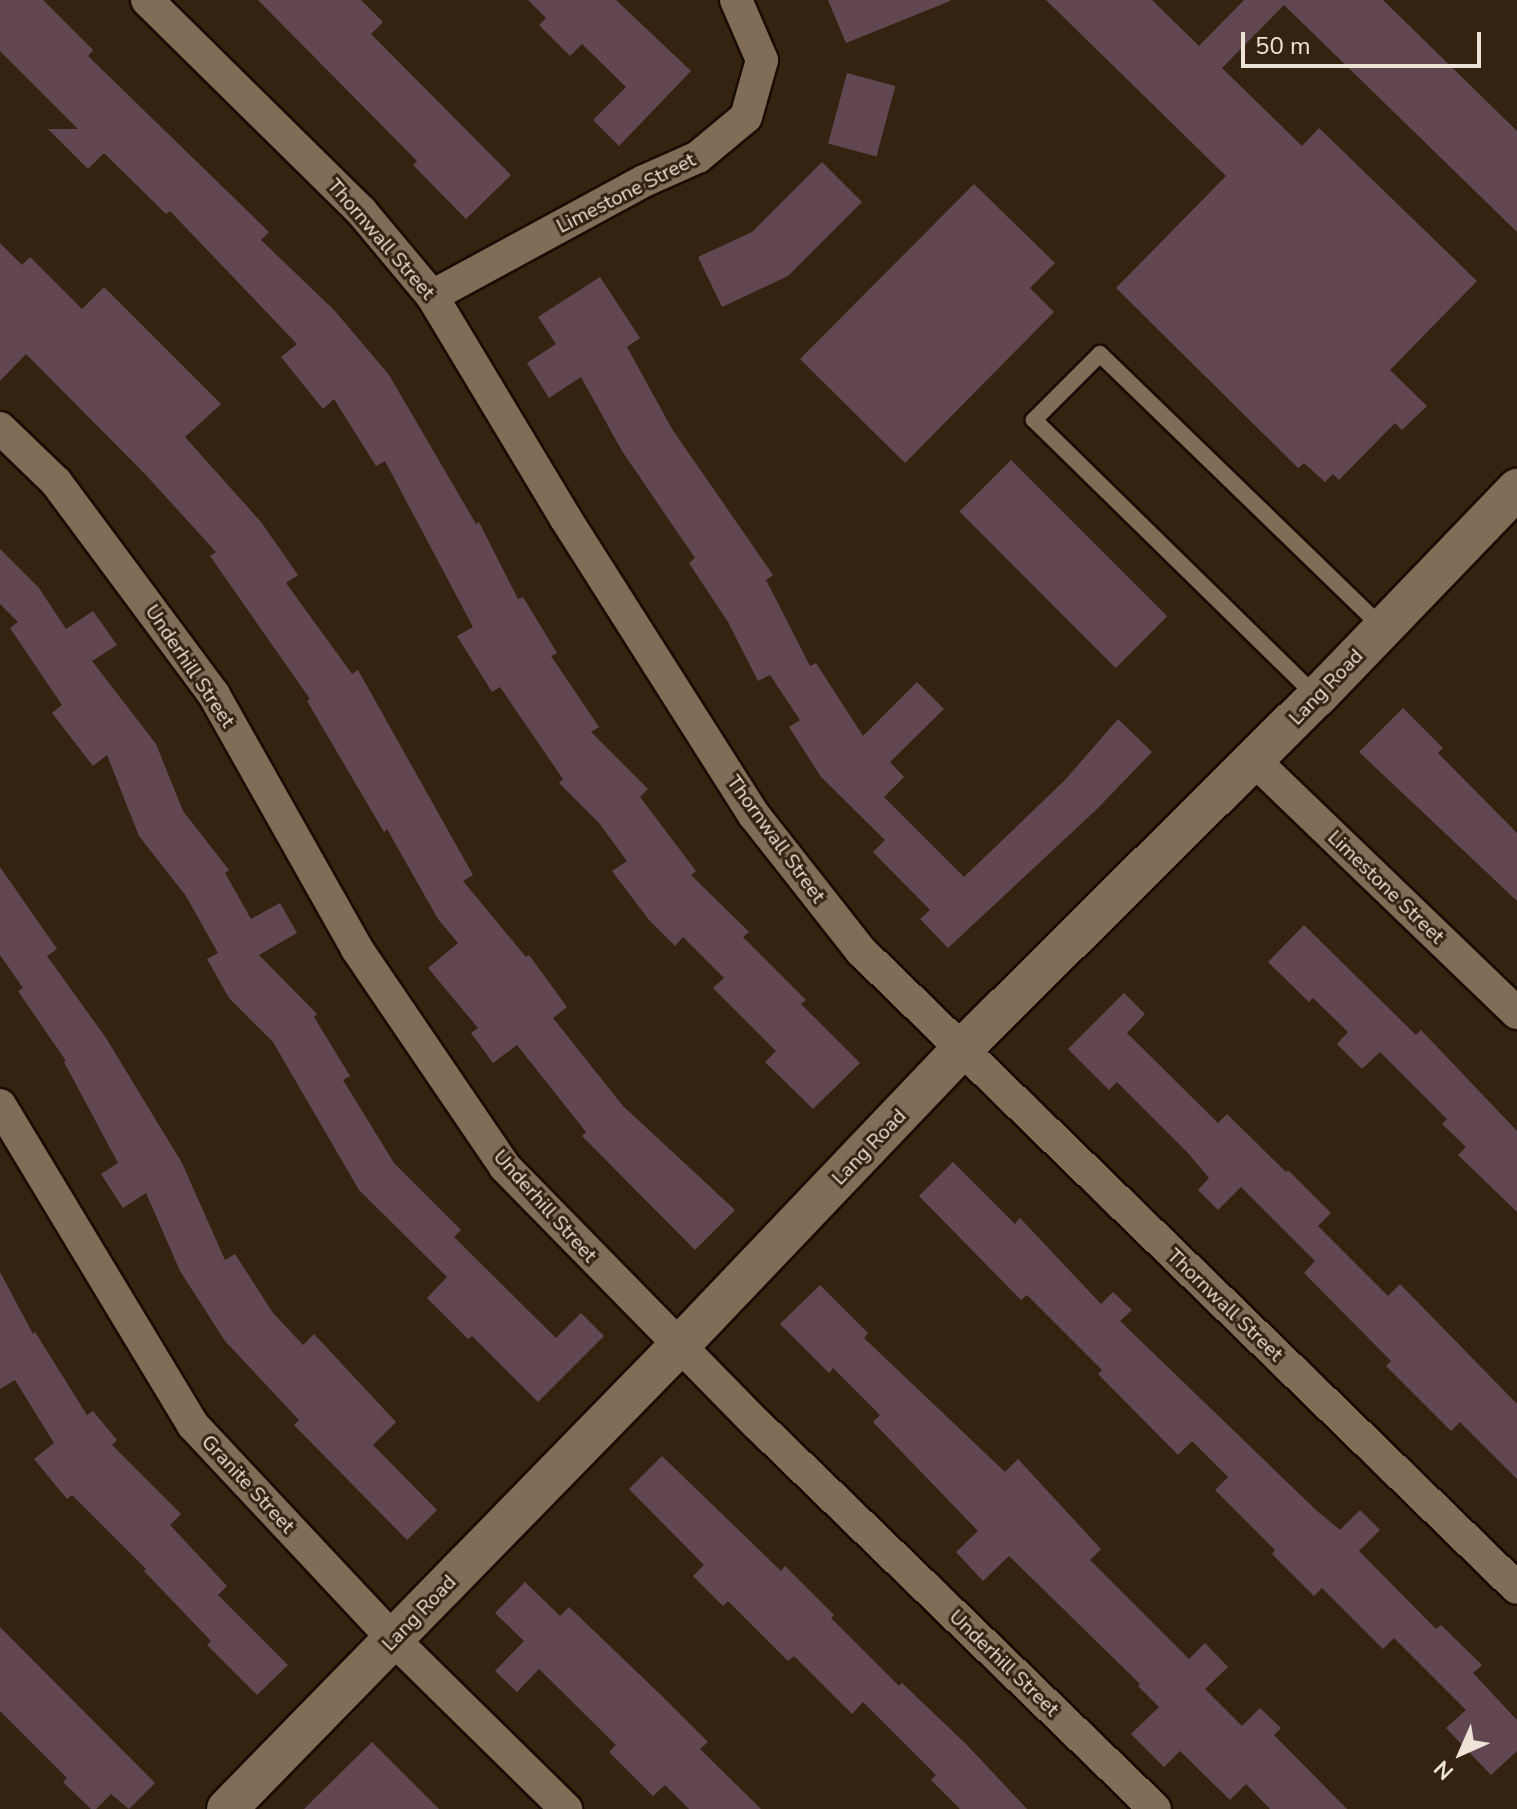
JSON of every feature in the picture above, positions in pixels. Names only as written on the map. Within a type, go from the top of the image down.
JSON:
[{"type":"street","name":"Thornwall Street","points":[[147,0],[361,211],[432,296],[566,519],[754,815],[861,951],[1517,1588]]},
{"type":"street","name":"Limestone Street","points":[[432,296],[644,181],[698,157],[746,117],[762,60],[736,0]]},
{"type":"street","name":"Underhill Street","points":[[0,428],[56,482],[214,695],[357,949],[505,1167],[679,1346],[1155,1809]]},
{"type":"street","name":"Lang Road","points":[[227,1809],[679,1346],[962,1049],[1317,697],[1517,489]]},
{"type":"street","name":"Limestone Street","points":[[1254,760],[1517,1013]]},
{"type":"street","name":"Granite Street","points":[[0,1105],[193,1425],[393,1639],[566,1809]]},
{"type":"lane","points":[[1317,697],[1034,420],[1100,354],[1383,628]]},
{"type":"building","points":[[0,0],[43,0],[93,50],[88,56],[269,232],[261,240],[335,311],[389,375],[476,524],[479,522],[518,599],[523,597],[557,653],[551,656],[599,727],[591,732],[648,789],[640,797],[696,871],[691,875],[749,932],[743,937],[806,1000],[801,1004],[860,1063],[813,1109],[765,1062],[776,1051],[713,988],[724,978],[683,937],[675,946],[649,920],[612,871],[627,861],[599,823],[559,783],[563,779],[500,687],[492,692],[457,636],[473,627],[385,461],[376,466],[334,399],[323,409],[281,357],[297,344],[170,211],[166,214],[104,153],[88,169],[48,129],[78,129],[0,51]]},
{"type":"building","points":[[258,0],[361,0],[383,22],[371,34],[511,175],[466,219],[413,165],[417,161]]},
{"type":"building","points":[[528,0],[616,0],[691,71],[619,146],[593,120],[626,87],[582,44],[570,56],[539,25],[546,18]]},
{"type":"building","points":[[828,0],[950,0],[950,1],[846,43]]},
{"type":"building","points":[[1046,0],[1152,0],[1199,46],[1244,0],[1383,0],[1517,131],[1517,232],[1284,5],[1222,68],[1302,146],[1319,128],[1477,281],[1390,370],[1427,406],[1402,430],[1395,423],[1339,480],[1333,474],[1325,482],[1304,463],[1298,468],[1116,288],[1226,176]]},
{"type":"building","points":[[847,73],[895,86],[876,156],[828,144]]},
{"type":"building","points":[[822,162],[862,202],[788,276],[722,307],[698,257],[752,232]]},
{"type":"building","points":[[974,184],[1055,263],[1030,288],[1054,312],[905,463],[800,359]]},
{"type":"building","points":[[0,243],[22,265],[30,257],[82,309],[104,287],[221,404],[185,437],[261,522],[298,575],[286,583],[352,674],[358,670],[473,875],[463,881],[526,957],[529,955],[567,1007],[553,1018],[623,1106],[735,1210],[695,1250],[582,1136],[586,1132],[517,1045],[493,1063],[471,1033],[478,1028],[428,968],[458,943],[438,919],[387,829],[384,832],[307,701],[310,699],[210,556],[216,552],[145,474],[26,354],[0,381]]},
{"type":"building","points":[[600,277],[640,338],[627,347],[672,429],[773,575],[766,580],[810,666],[816,663],[863,736],[917,682],[944,709],[890,762],[904,777],[884,797],[964,877],[1065,780],[1118,719],[1152,752],[1096,810],[948,948],[920,919],[930,910],[873,852],[885,840],[821,777],[789,727],[800,720],[770,675],[758,681],[728,622],[689,563],[695,558],[622,451],[581,377],[549,398],[527,363],[556,344],[538,317]]},
{"type":"building","points":[[1011,460],[1167,616],[1116,668],[959,512]]},
{"type":"building","points":[[0,549],[39,588],[66,629],[93,611],[117,645],[92,661],[156,744],[183,811],[229,870],[225,873],[251,919],[280,903],[297,933],[259,955],[317,1014],[314,1017],[350,1076],[343,1080],[394,1163],[461,1230],[454,1237],[556,1338],[581,1313],[604,1336],[538,1402],[472,1336],[468,1339],[427,1298],[447,1277],[359,1190],[273,1042],[229,998],[207,959],[218,953],[186,896],[139,836],[107,755],[93,766],[52,713],[62,705],[10,628],[18,622],[0,604]]},
{"type":"building","points":[[1403,708],[1443,748],[1438,753],[1517,833],[1517,901],[1359,752]]},
{"type":"building","points":[[0,867],[57,949],[47,956],[106,1038],[182,1163],[225,1260],[235,1254],[273,1313],[303,1345],[314,1334],[396,1422],[373,1445],[437,1510],[407,1540],[294,1425],[299,1420],[225,1341],[180,1271],[146,1193],[123,1208],[101,1174],[118,1163],[66,1061],[18,991],[23,988],[0,955]]},
{"type":"building","points":[[1304,925],[1416,1035],[1421,1030],[1517,1131],[1517,1212],[1458,1155],[1466,1147],[1442,1124],[1447,1119],[1380,1052],[1362,1069],[1337,1044],[1348,1032],[1313,998],[1309,1002],[1268,962]]},
{"type":"building","points":[[1124,993],[1145,1014],[1127,1033],[1218,1123],[1227,1114],[1286,1172],[1288,1170],[1331,1213],[1318,1226],[1388,1296],[1400,1284],[1517,1404],[1517,1479],[1460,1422],[1451,1431],[1386,1366],[1391,1361],[1304,1273],[1315,1261],[1241,1187],[1218,1210],[1198,1190],[1209,1178],[1188,1153],[1117,1082],[1109,1090],[1068,1049]]},
{"type":"building","points":[[953,1162],[1015,1224],[1020,1218],[1101,1304],[1113,1292],[1132,1310],[1120,1321],[1316,1510],[1340,1530],[1360,1510],[1380,1530],[1359,1551],[1436,1629],[1441,1625],[1482,1665],[1473,1673],[1517,1720],[1517,1751],[1491,1775],[1446,1728],[1466,1710],[1394,1638],[1383,1649],[1322,1588],[1314,1596],[1272,1554],[1275,1550],[1215,1490],[1228,1477],[1192,1441],[1178,1455],[1098,1374],[1102,1370],[1027,1295],[1021,1300],[919,1196]]},
{"type":"building","points":[[0,1272],[33,1334],[35,1332],[87,1415],[93,1411],[117,1440],[112,1445],[181,1514],[170,1525],[227,1586],[218,1595],[288,1665],[257,1695],[207,1645],[211,1641],[144,1571],[146,1569],[72,1495],[67,1499],[34,1459],[54,1443],[15,1380],[0,1389]]},
{"type":"building","points":[[820,1285],[868,1333],[864,1338],[1005,1472],[1018,1459],[1101,1549],[1090,1560],[1189,1659],[1205,1643],[1228,1667],[1205,1689],[1242,1726],[1260,1708],[1281,1728],[1274,1735],[1347,1809],[1270,1809],[1246,1784],[1230,1800],[1180,1751],[1164,1767],[1131,1734],[1159,1707],[1138,1686],[1140,1684],[1009,1556],[983,1581],[956,1552],[978,1531],[873,1422],[880,1415],[833,1368],[829,1373],[780,1324]]},
{"type":"building","points":[[662,1456],[781,1571],[785,1566],[834,1615],[831,1618],[899,1686],[902,1683],[966,1744],[1027,1809],[960,1809],[931,1780],[936,1775],[863,1702],[852,1714],[794,1656],[788,1661],[728,1601],[723,1606],[693,1576],[704,1565],[629,1489]]},
{"type":"building","points":[[525,1582],[560,1616],[569,1607],[663,1697],[708,1742],[700,1749],[761,1809],[689,1809],[665,1785],[653,1796],[609,1752],[616,1745],[539,1669],[517,1692],[495,1671],[524,1641],[495,1613]]},
{"type":"building","points":[[0,1627],[155,1783],[129,1809],[111,1794],[96,1809],[91,1809],[63,1782],[67,1778],[0,1711]]},
{"type":"building","points":[[372,1742],[439,1809],[304,1809]]}]
